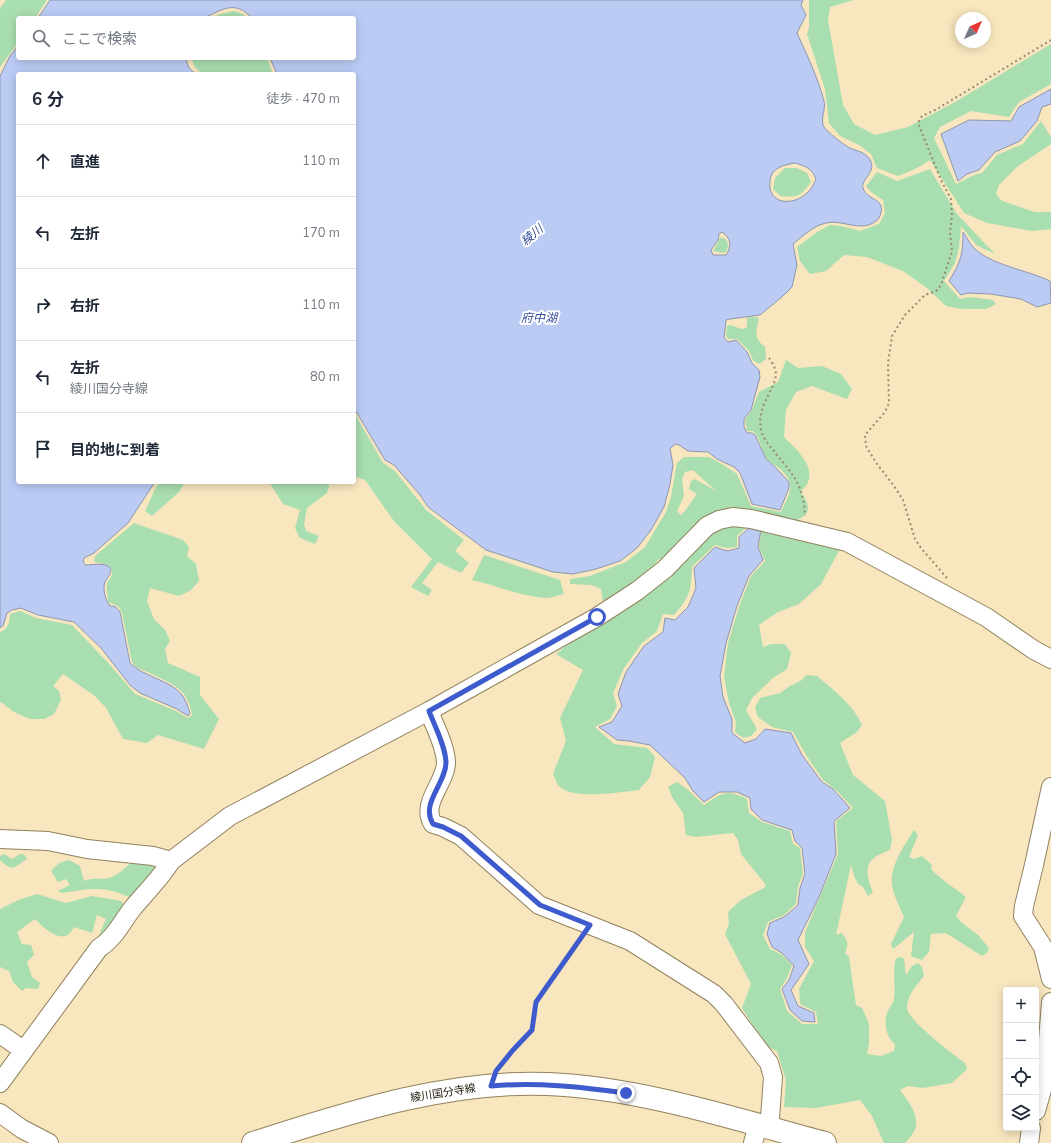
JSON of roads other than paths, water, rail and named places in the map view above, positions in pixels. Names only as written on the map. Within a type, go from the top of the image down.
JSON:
[{"type":"main road","name":"綾川国分寺線","points":[[253,1143],[347,1113],[426,1095],[464,1088],[546,1084],[626,1093],[666,1101],[760,1132],[825,1143]]},
{"type":"street","points":[[0,1083],[99,948],[108,943],[132,909],[171,860],[230,816],[429,711],[597,617],[637,591],[665,569],[707,526],[718,520],[733,517],[751,519],[847,542],[986,617],[1034,650],[1051,659]]},
{"type":"street","points":[[429,711],[443,748],[446,763],[444,774],[429,808],[430,819],[433,824],[461,836],[540,905],[630,941],[714,994],[724,1004],[769,1063],[773,1078],[770,1118],[760,1132]]},
{"type":"street","points":[[1051,787],[1023,916],[1042,947],[1051,979]]},
{"type":"street","points":[[0,839],[48,841],[86,849],[153,856],[171,860]]},
{"type":"street","points":[[1039,1100],[1045,1079],[1051,1002]]},
{"type":"street","points":[[0,1034],[23,1050]]},
{"type":"street","points":[[0,1113],[22,1129],[49,1143]]},
{"type":"street","points":[[1028,1143],[1030,1131]]},
{"type":"water","name":"府中湖","points":[[50,0],[803,0],[801,5],[806,15],[797,33],[822,92],[824,101],[824,128],[848,147],[865,154],[871,161],[871,170],[864,181],[863,188],[868,195],[880,204],[881,213],[876,221],[864,226],[832,222],[821,224],[808,232],[793,244],[797,265],[792,287],[760,315],[726,320],[724,338],[728,342],[736,340],[747,352],[752,363],[759,370],[760,377],[751,410],[744,419],[744,427],[747,433],[752,433],[755,435],[766,459],[789,482],[789,488],[780,510],[752,504],[740,473],[734,467],[717,459],[708,452],[688,451],[675,444],[670,449],[673,465],[664,507],[651,530],[637,548],[620,561],[596,569],[573,574],[553,572],[486,550],[428,507],[420,495],[394,465],[385,460],[356,411],[356,72],[276,72],[271,60],[356,60],[356,16],[250,16],[240,9],[234,8],[223,9],[208,16],[39,16]],"holes":[[[795,163],[805,166],[812,172],[816,179],[812,188],[803,197],[796,200],[783,201],[777,199],[770,189],[771,177],[775,170]],[[722,232],[730,242],[728,252],[726,255],[713,255],[711,250],[718,240],[719,234]]]},
{"type":"water","points":[[16,48],[16,60],[186,60],[189,68],[193,72],[16,72],[16,484],[154,484],[128,523],[94,553],[84,558],[83,562],[86,565],[103,564],[109,566],[111,571],[104,585],[105,595],[110,606],[114,606],[120,612],[130,663],[136,668],[165,682],[177,690],[187,704],[190,713],[188,716],[177,709],[140,693],[130,685],[101,648],[74,622],[38,615],[21,608],[7,613],[3,626],[0,628],[0,76],[10,56]]},
{"type":"water","points":[[1051,89],[1051,104],[1042,107],[1037,121],[1020,141],[995,152],[979,170],[967,174],[958,181],[941,134],[969,120],[1011,121],[1019,107]]},
{"type":"water","points":[[963,232],[974,248],[981,254],[999,263],[1050,281],[1051,303],[1037,307],[1021,299],[991,294],[968,293],[961,295],[949,281],[960,258]]},
{"type":"water","points":[[751,526],[761,530],[758,547],[763,560],[749,576],[737,606],[726,643],[720,676],[723,697],[732,719],[732,733],[745,743],[756,739],[765,729],[791,733],[802,755],[822,782],[833,789],[850,808],[834,821],[836,854],[819,897],[798,940],[809,964],[791,990],[798,1006],[814,1013],[815,1022],[802,1021],[790,1010],[782,989],[789,980],[794,966],[782,953],[772,947],[767,934],[770,923],[784,917],[798,905],[800,888],[805,874],[802,848],[795,841],[792,830],[762,820],[751,809],[750,798],[737,792],[719,792],[704,802],[693,791],[685,778],[650,745],[617,740],[599,727],[612,722],[622,706],[618,694],[626,672],[644,646],[663,632],[665,618],[675,620],[688,607],[696,588],[694,568],[715,547],[727,551],[739,548],[739,537]]},
{"type":"water label","name":"綾川","points":[[532,235]]}]
